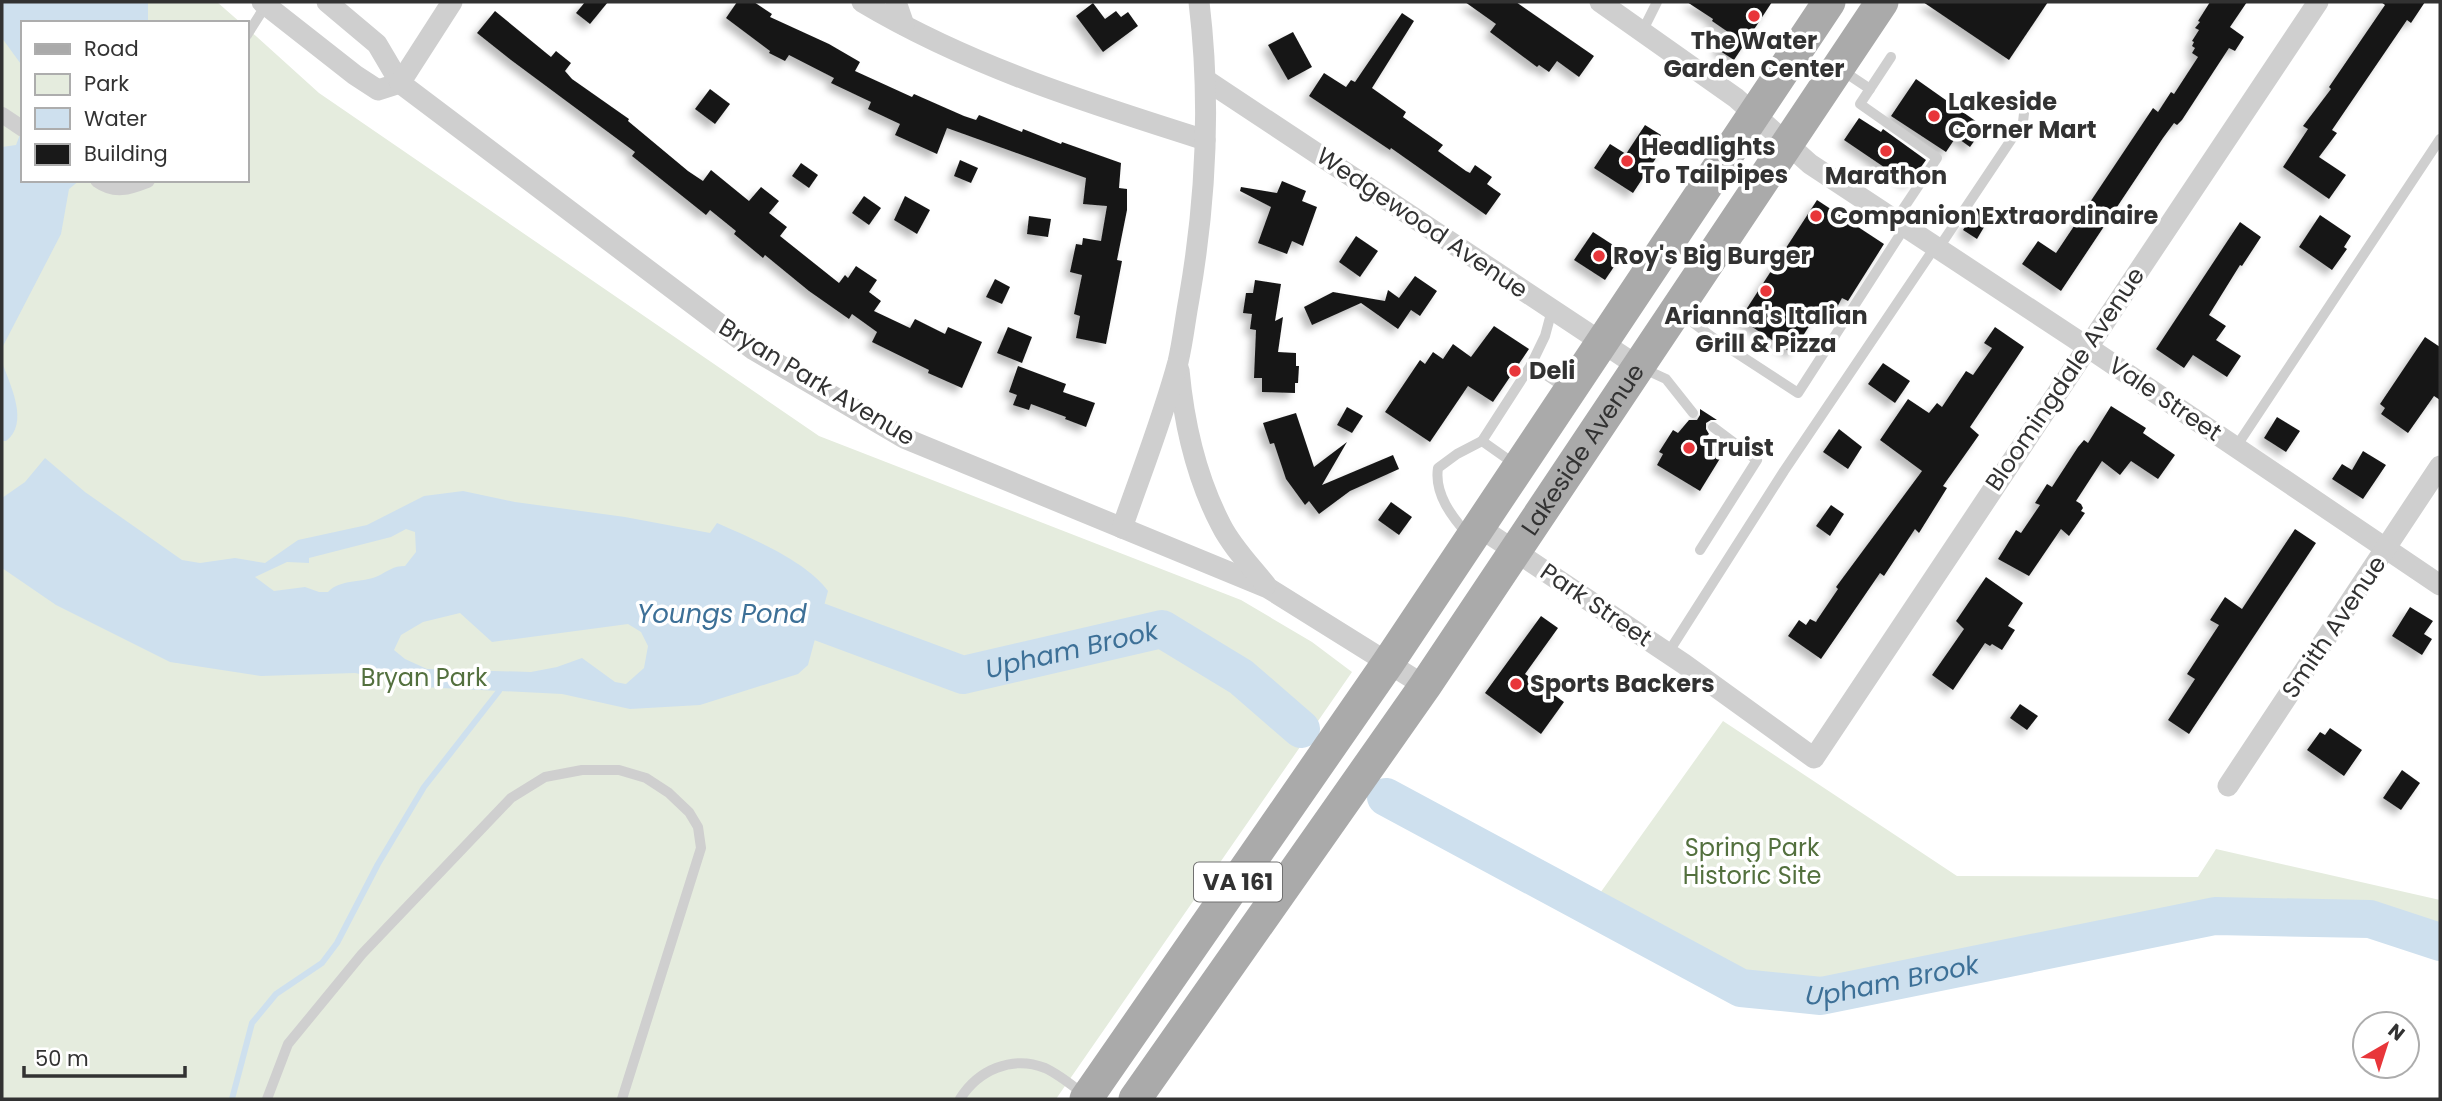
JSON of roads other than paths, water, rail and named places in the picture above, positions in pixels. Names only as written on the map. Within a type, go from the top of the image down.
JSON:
[{"type":"main road","name":"Lakeside Avenue","points":[[1388,663],[1829,2]]},
{"type":"main road","name":"Lakeside Avenue","points":[[1425,686],[1882,2]]},
{"type":"main road","name":"VA 161","points":[[1088,1098],[1388,663]]},
{"type":"main road","name":"VA 161","points":[[1135,1099],[1425,686]]},
{"type":"street","name":"Bryan Park Avenue","points":[[327,2],[377,44],[400,83],[754,349],[904,438],[1268,588],[1425,686]]},
{"type":"street","points":[[264,3],[378,90],[400,83],[452,2]]},
{"type":"street","points":[[862,2],[950,48],[1069,97],[1205,140]]},
{"type":"street","points":[[896,2],[904,25]]},
{"type":"street","points":[[1122,528],[1178,361],[1193,272],[1204,184],[1205,140],[1206,79],[1199,2]]},
{"type":"street","name":"Vale Street","points":[[1600,2],[1736,98],[1810,164],[2440,585]]},
{"type":"street","name":"Bloomingdale Avenue","points":[[1814,758],[2086,346],[2318,2]]},
{"type":"street","name":"Wedgewood Avenue","points":[[1206,79],[1639,367]]},
{"type":"street","points":[[2,115],[21,128]]},
{"type":"street","points":[[102,182],[116,189],[142,182]]},
{"type":"street","points":[[1178,361],[1187,432],[1210,500],[1222,527],[1268,588]]},
{"type":"street","name":"Smith Avenue","points":[[2228,786],[2440,466]]},
{"type":"street","name":"Park Street","points":[[1475,533],[1515,551],[1668,653],[1814,758]]},
{"type":"lane","points":[[1642,32],[1657,2]]},
{"type":"lane","points":[[248,33],[264,3]]},
{"type":"lane","points":[[1677,310],[1712,337],[1798,393],[1937,158],[1860,104],[1891,57]]},
{"type":"lane","points":[[1838,68],[1870,89]]},
{"type":"lane","points":[[1668,653],[1784,471],[2023,122],[2025,105]]},
{"type":"lane","points":[[2236,447],[2440,139]]},
{"type":"lane","points":[[1475,533],[1452,515],[1436,481],[1438,468],[1482,441],[1531,365],[1545,336],[1552,310]]},
{"type":"lane","points":[[1531,365],[1570,391]]},
{"type":"lane","points":[[1639,367],[1666,379],[1693,413]]},
{"type":"lane","points":[[1700,550],[1757,460],[1713,427]]},
{"type":"lane","points":[[1482,441],[1519,467]]},
{"type":"lane","points":[[267,1099],[288,1044],[362,954],[511,798],[545,777],[582,770],[619,770],[646,778],[669,793],[689,812],[698,827],[701,848],[622,1099]]},
{"type":"lane","points":[[960,1099],[978,1077],[1017,1062],[1046,1069],[1088,1098]]},
{"type":"water","points":[[2,2],[148,2],[148,21],[21,21],[21,64],[2,38]]},
{"type":"water","points":[[21,132],[21,182],[78,182],[69,189],[61,234],[2,348],[2,147],[16,145]]},
{"type":"water","points":[[2,362],[13,392],[17,414],[17,424],[6,441],[2,441]]},
{"type":"water","name":"Youngs Pond","points":[[45,458],[85,492],[182,560],[200,563],[235,558],[265,563],[298,540],[367,525],[424,496],[463,491],[515,502],[625,517],[710,533],[717,523],[792,560],[828,591],[808,665],[798,674],[700,705],[630,709],[562,694],[423,687],[355,673],[261,676],[170,662],[56,605],[2,568],[2,498],[25,482]],"holes":[[[406,529],[415,532],[416,552],[405,566],[372,578],[339,585],[328,592],[305,587],[274,591],[255,577],[287,562],[309,563],[309,558],[391,537]],[[460,613],[492,642],[628,624],[641,632],[648,646],[644,668],[626,684],[615,682],[582,658],[531,672],[427,669],[405,659],[394,650],[401,635],[423,622]]]},
{"type":"waterway","name":"Upham Brook","points":[[820,622],[963,675],[1162,629],[1241,677],[1301,729]]},
{"type":"waterway","points":[[232,1099],[252,1023],[276,994],[322,963],[337,943],[378,864],[424,787],[499,691]]},
{"type":"waterway","name":"Upham Brook","points":[[1386,797],[1741,988],[1821,996],[2215,916],[2370,919],[2440,942]]},
{"type":"place","name":"The Water Garden Center","points":[[1754,16]]},
{"type":"place","name":"Lakeside Corner Mart","points":[[1934,116]]},
{"type":"place","name":"Marathon","points":[[1886,151]]},
{"type":"place","name":"Headlights To Tailpipes","points":[[1627,161]]},
{"type":"place","name":"Companion Extraordinaire","points":[[1816,216]]},
{"type":"place","name":"Roy's Big Burger","points":[[1599,256]]},
{"type":"place","name":"Arianna's Italian Grill & Pizza","points":[[1766,291]]},
{"type":"place","name":"Deli","points":[[1515,371]]},
{"type":"place","name":"Truist","points":[[1689,448]]},
{"type":"place","name":"Sports Backers","points":[[1516,684]]},
{"type":"park label","name":"Bryan Park","points":[[424,678]]},
{"type":"park label","name":"Spring Park Historic Site","points":[[1752,862]]}]
